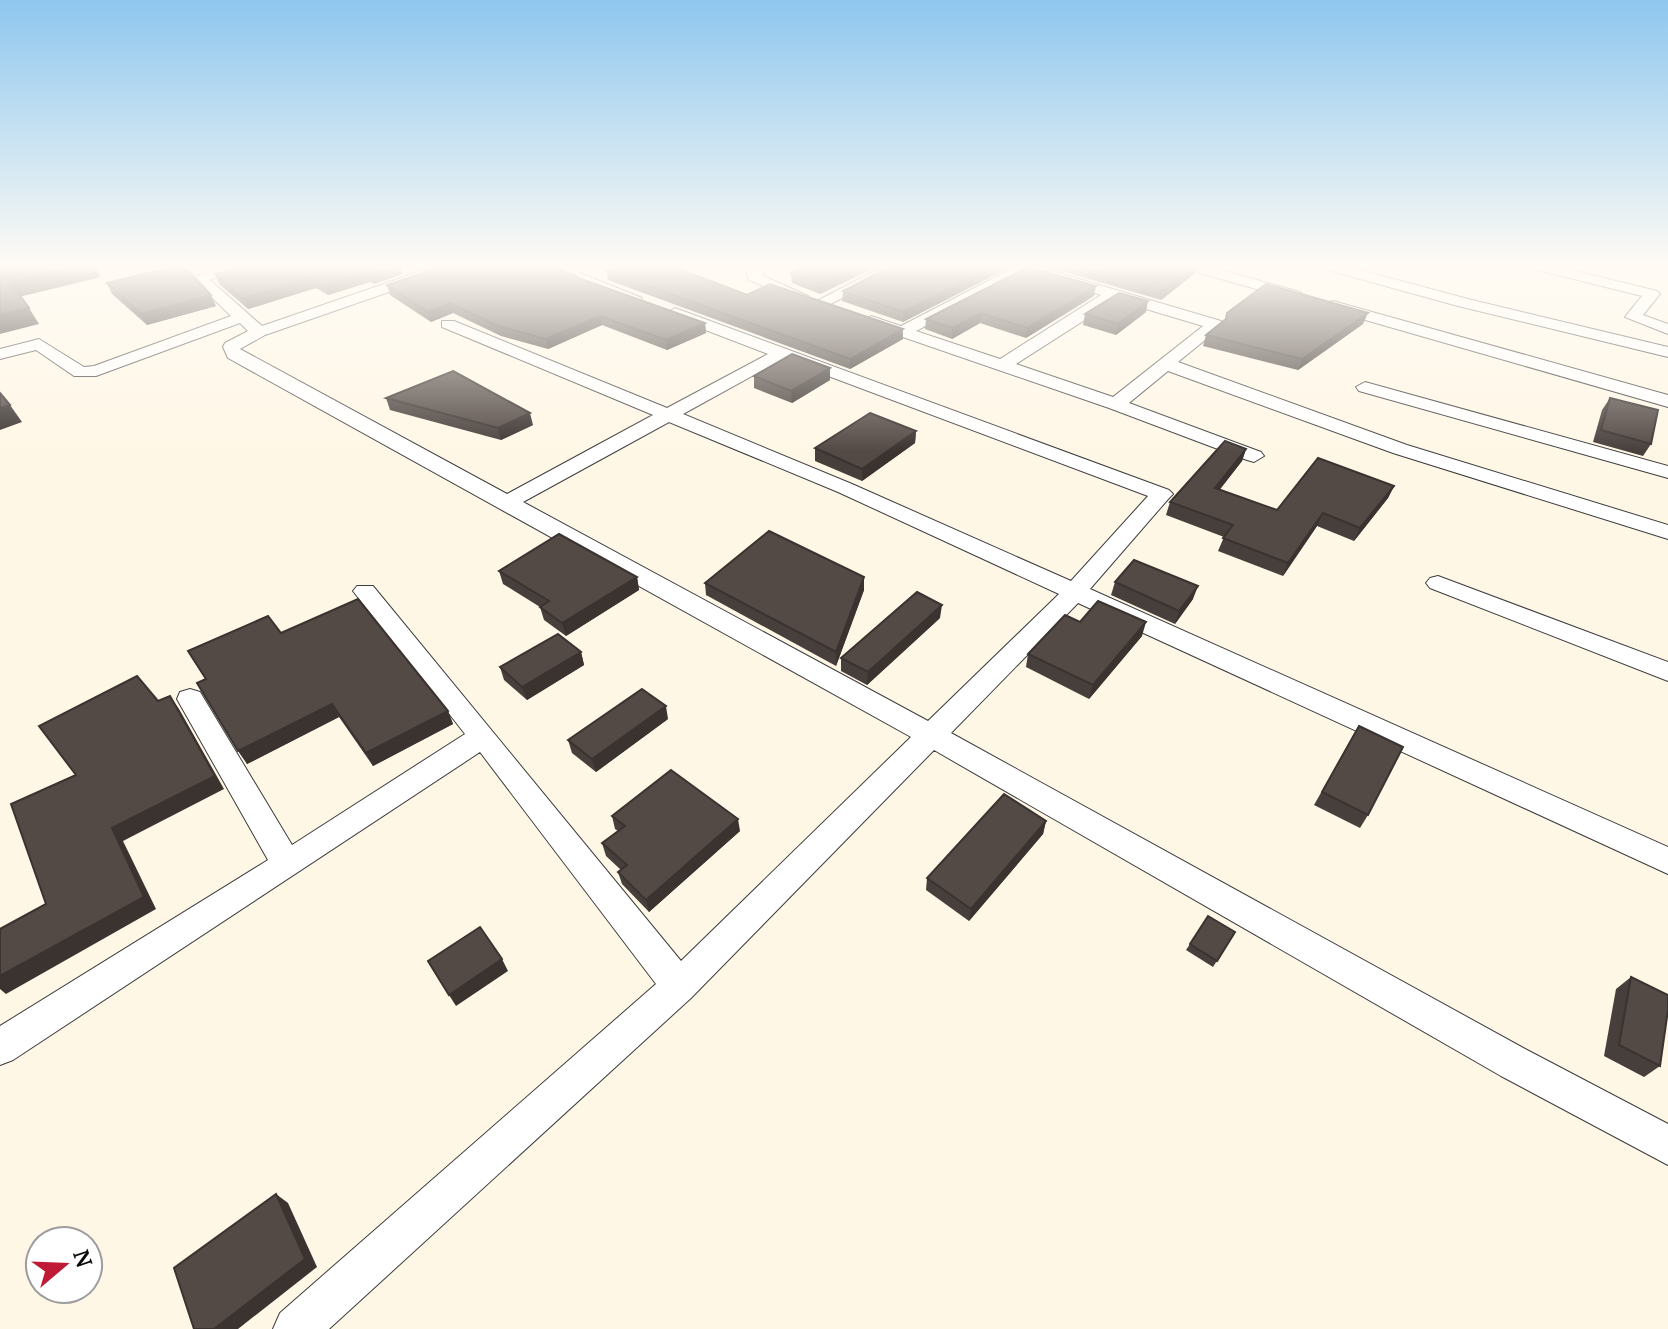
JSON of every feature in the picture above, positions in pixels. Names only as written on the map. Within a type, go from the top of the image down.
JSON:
[{"type":"street","points":[[0,354],[39,344],[80,372],[96,371],[239,328]]},
{"type":"street","points":[[247,328],[231,347],[234,354],[933,736],[1514,1063],[1668,1145]]},
{"type":"street","points":[[458,328],[845,488],[1668,861]]},
{"type":"street","points":[[296,1329],[679,986],[1074,593],[1162,494],[715,328]]},
{"type":"street","points":[[891,328],[1116,404],[1254,456]]},
{"type":"street","points":[[902,332],[910,328]]},
{"type":"street","points":[[1001,366],[1061,328]]},
{"type":"street","points":[[1116,404],[1210,328]]},
{"type":"street","points":[[1474,328],[1668,401]]},
{"type":"street","points":[[1507,328],[1668,352]]},
{"type":"street","points":[[506,503],[782,353]]},
{"type":"street","points":[[1166,364],[1400,449],[1668,532]]},
{"type":"street","points":[[1365,387],[1668,472]]},
{"type":"street","points":[[1438,583],[1668,672]]},
{"type":"street","points":[[365,591],[679,986]]},
{"type":"street","points":[[190,699],[287,865]]},
{"type":"street","points":[[0,1047],[483,736]]},
{"type":"building","points":[[505,328],[572,328],[546,339]]},
{"type":"building","points":[[633,328],[693,328],[666,340]]},
{"type":"building","points":[[764,328],[903,329],[850,359]]},
{"type":"building","points":[[1215,328],[1346,328],[1302,359],[1206,335]]},
{"type":"building","points":[[792,354],[830,368],[791,391],[754,376]]},
{"type":"building","points":[[453,371],[530,413],[498,428],[386,398]]},
{"type":"building","points":[[0,393],[10,405],[0,408]]},
{"type":"building","points":[[1610,398],[1658,410],[1651,444],[1601,430]]},
{"type":"building","points":[[870,413],[916,431],[862,469],[815,448]]},
{"type":"building","points":[[1225,441],[1246,449],[1215,488],[1277,510],[1318,458],[1394,486],[1360,528],[1323,513],[1288,563],[1223,538],[1233,525],[1170,502]]},
{"type":"building","points":[[769,531],[864,577],[836,652],[705,583]]},
{"type":"building","points":[[559,534],[637,577],[562,623],[540,607],[549,601],[499,571]]},
{"type":"building","points":[[1134,560],[1198,586],[1179,611],[1115,582]]},
{"type":"building","points":[[917,592],[942,605],[868,672],[841,658]]},
{"type":"building","points":[[358,599],[448,711],[366,753],[332,704],[238,751],[197,683],[206,679],[188,651],[268,616],[281,633]]},
{"type":"building","points":[[1098,601],[1146,622],[1093,685],[1028,654],[1065,615],[1080,622]]},
{"type":"building","points":[[558,634],[581,652],[522,687],[500,667]]},
{"type":"building","points":[[137,676],[158,701],[170,696],[215,776],[112,828],[144,897],[0,976],[0,929],[46,904],[11,804],[76,775],[39,726]]},
{"type":"building","points":[[642,689],[666,706],[592,759],[568,740]]},
{"type":"building","points":[[1359,726],[1403,747],[1368,815],[1322,792]]},
{"type":"building","points":[[671,770],[738,819],[646,900],[618,872],[627,865],[602,843],[625,826],[612,816]]},
{"type":"building","points":[[1004,794],[1046,821],[971,909],[927,878]]},
{"type":"building","points":[[1208,916],[1235,932],[1217,961],[1190,944]]},
{"type":"building","points":[[480,927],[502,959],[449,995],[428,961]]},
{"type":"building","points":[[1631,977],[1668,995],[1660,1066],[1619,1045]]},
{"type":"building","points":[[276,1194],[305,1259],[214,1329],[194,1329],[174,1268]]}]
